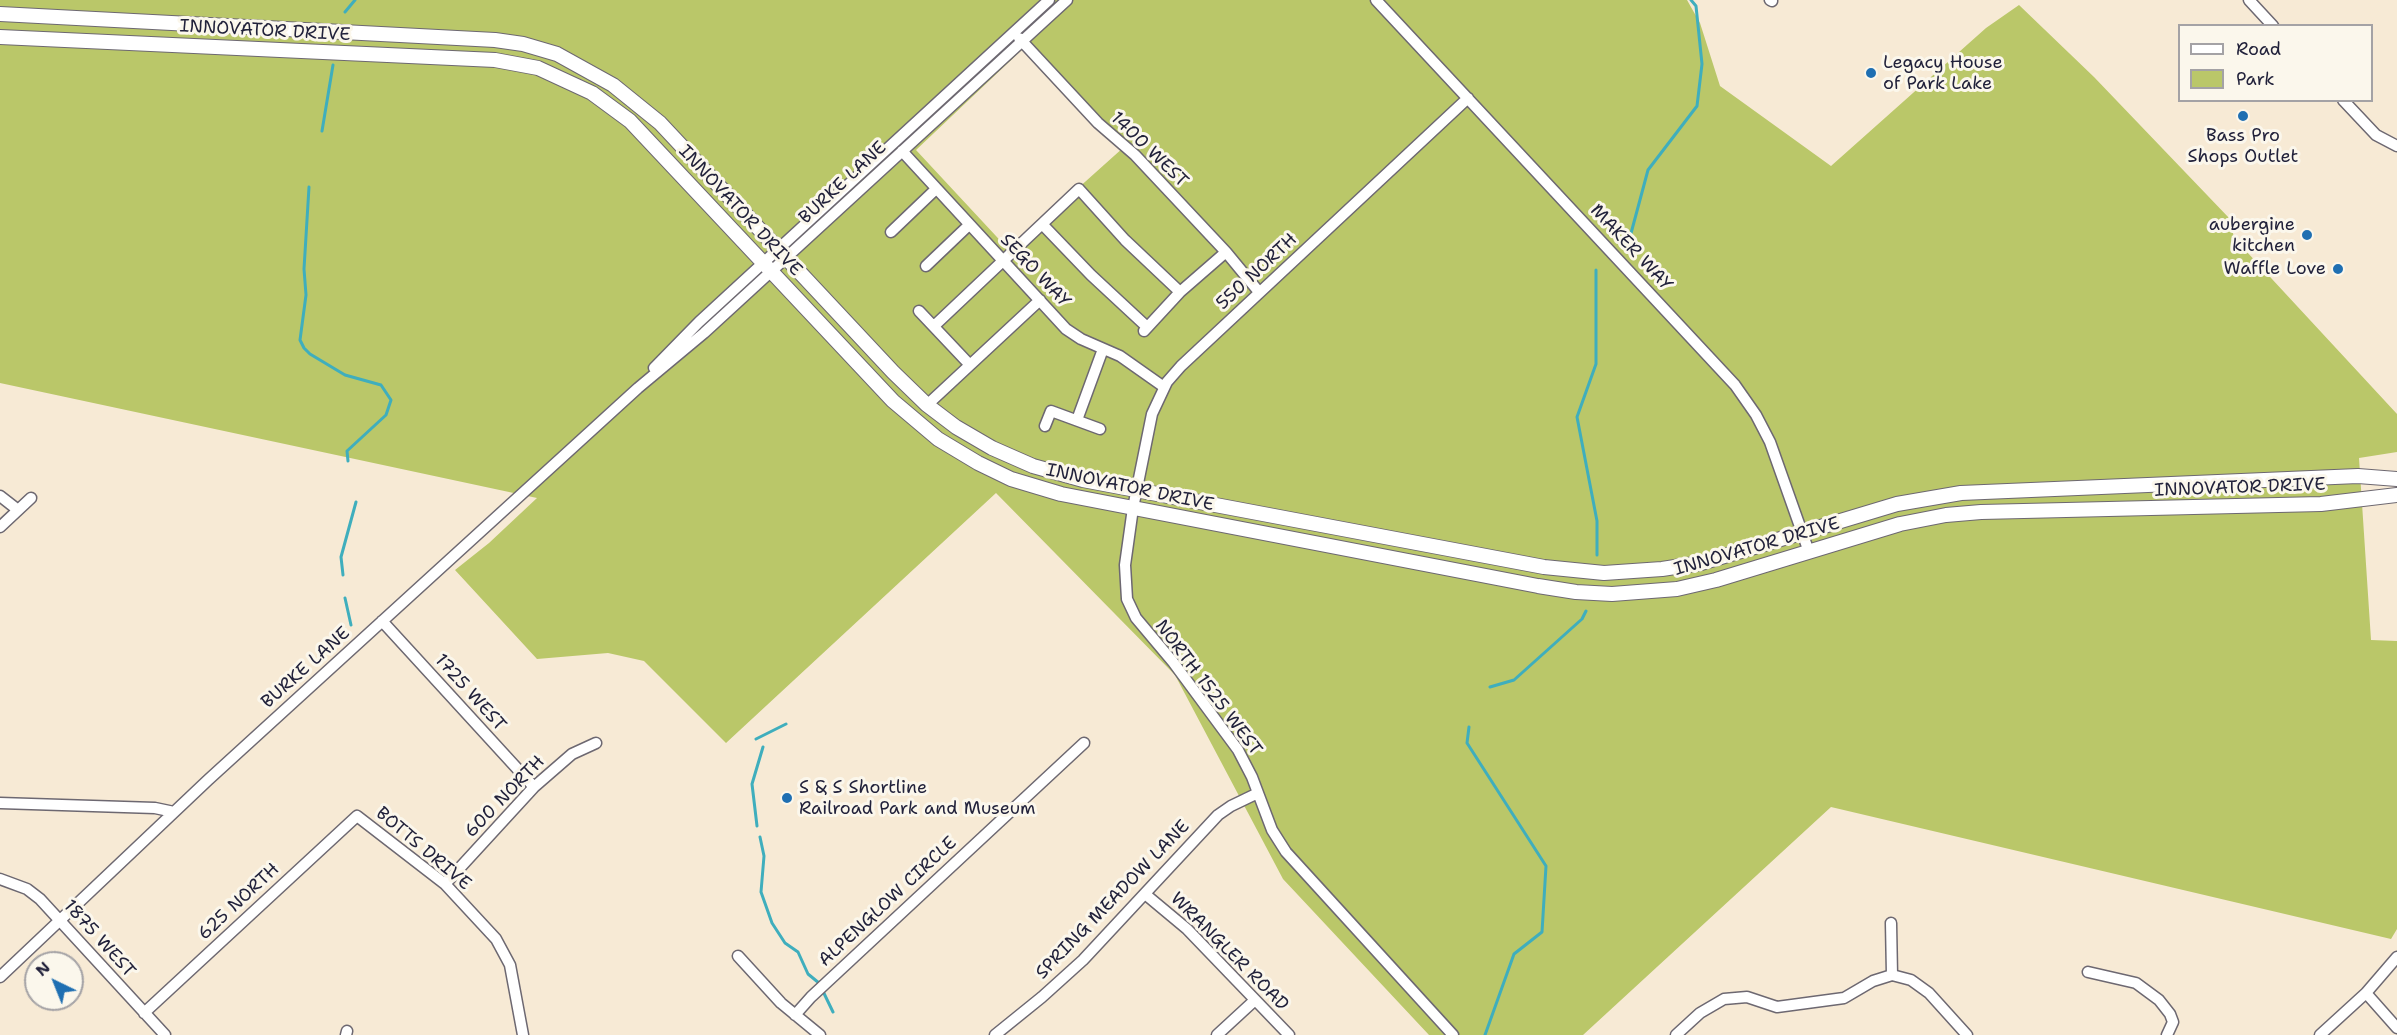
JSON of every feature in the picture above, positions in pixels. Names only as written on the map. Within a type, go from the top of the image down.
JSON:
[{"type":"main road","name":"INNOVATOR DRIVE","points":[[0,14],[495,40],[540,48],[594,72],[647,110],[893,372],[927,405],[973,437],[1012,458],[1066,476],[1137,491],[1532,565],[1584,572],[1623,572],[1682,566],[1721,558],[1897,504],[1961,493],[2351,476],[2397,479]]},
{"type":"main road","name":"INNOVATOR DRIVE","points":[[0,38],[495,60],[538,68],[580,86],[623,116],[893,401],[938,439],[978,463],[1029,485],[1062,494],[1538,586],[1594,593],[1631,594],[1687,587],[1900,524],[1964,513],[2321,504],[2397,495]]},
{"type":"street","name":"BURKE LANE","points":[[0,977],[174,812],[638,388],[683,338],[767,267],[1049,0]]},
{"type":"street","name":"BURKE LANE","points":[[782,253],[902,151],[1067,0]]},
{"type":"street","name":"MAKER WAY","points":[[1377,0],[1722,371],[1746,400],[1773,449],[1809,552]]},
{"type":"street","points":[[2249,0],[2271,24]]},
{"type":"street","name":"1400 WEST","points":[[1014,32],[1089,114],[1129,148],[1226,252],[1259,292]]},
{"type":"street","name":"550 NORTH","points":[[1133,508],[1152,414],[1164,387],[1181,366],[1468,98]]},
{"type":"street","points":[[2345,102],[2376,135],[2397,146]]},
{"type":"street","name":"SEGO WAY","points":[[902,151],[1066,329],[1120,356],[1164,387]]},
{"type":"street","points":[[891,232],[936,189]]},
{"type":"street","points":[[934,326],[1078,189],[1125,240],[1180,292]]},
{"type":"street","points":[[1042,224],[1145,330],[1180,292],[1226,252]]},
{"type":"street","points":[[926,266],[969,225]]},
{"type":"street","points":[[927,405],[1040,300]]},
{"type":"street","points":[[919,311],[970,365]]},
{"type":"street","points":[[1077,420],[1103,349]]},
{"type":"street","points":[[1045,426],[1051,411],[1100,429]]},
{"type":"street","points":[[0,496],[18,510]]},
{"type":"street","points":[[0,527],[31,498]]},
{"type":"street","name":"NORTH 1525 WEST","points":[[1133,508],[1125,565],[1125,588],[1131,610],[1141,627],[1173,662],[1238,750],[1272,830],[1293,862],[1453,1035]]},
{"type":"street","name":"1725 WEST","points":[[382,621],[534,787]]},
{"type":"street","name":"600 NORTH","points":[[444,884],[534,787],[572,754],[597,743]]},
{"type":"street","name":"ALPENGLOW CIRCLE","points":[[795,1015],[811,997],[1084,743]]},
{"type":"street","name":"SPRING MEADOW LANE","points":[[995,1035],[1042,998],[1083,960],[1218,815],[1258,793]]},
{"type":"street","points":[[0,803],[155,808],[174,812]]},
{"type":"street","name":"BOTTS DRIVE","points":[[357,816],[444,884],[496,939],[510,964],[523,1035]]},
{"type":"street","name":"625 NORTH","points":[[144,1012],[357,816]]},
{"type":"street","name":"1875 WEST","points":[[0,879],[27,889],[40,899],[165,1035]]},
{"type":"street","name":"WRANGLER ROAD","points":[[1145,894],[1187,929],[1289,1035]]},
{"type":"street","points":[[1891,923],[1892,975]]},
{"type":"street","points":[[738,956],[781,1003],[820,1035]]},
{"type":"street","points":[[2320,1035],[2366,993],[2397,957]]},
{"type":"street","points":[[2088,972],[2136,983],[2159,1000],[2173,1022],[2167,1035]]},
{"type":"street","points":[[1676,1035],[1700,1013],[1724,999],[1747,997],[1777,1007],[1844,998],[1873,981],[1892,975],[1911,980],[1929,993],[1967,1035]]},
{"type":"street","points":[[2366,993],[2397,1028]]},
{"type":"street","points":[[1217,1035],[1255,999]]},
{"type":"green space","points":[[0,0],[1687,0],[1700,23],[1720,86],[1831,166],[1986,28],[2019,5],[2094,77],[2230,219],[2234,238],[2397,414],[2397,452],[2359,458],[2371,640],[2397,641],[2397,929],[2391,939],[1831,807],[1583,1035],[1429,1035],[1283,879],[1175,675],[996,493],[726,743],[644,661],[608,653],[537,659],[455,570],[489,543],[537,498],[0,383]],"holes":[[[1027,45],[1124,147],[1009,250],[916,150]]]},
{"type":"waterway","points":[[345,12],[355,0]]},
{"type":"waterway","points":[[1630,237],[1648,170],[1697,106],[1702,64],[1696,6],[1691,0]]},
{"type":"waterway","points":[[322,131],[333,65]]},
{"type":"waterway","points":[[309,187],[304,269],[306,295],[300,340],[310,354],[345,375],[381,385],[391,400],[386,415],[347,451],[348,461]]},
{"type":"waterway","points":[[1596,270],[1596,364],[1577,417],[1597,521],[1597,555]]},
{"type":"waterway","points":[[343,575],[341,557],[356,502]]},
{"type":"waterway","points":[[345,598],[351,625]]},
{"type":"waterway","points":[[1490,687],[1514,680],[1582,619],[1586,611]]},
{"type":"waterway","points":[[756,739],[786,724]]},
{"type":"waterway","points":[[1469,727],[1467,743],[1546,866],[1542,932],[1514,954],[1485,1035]]},
{"type":"waterway","points":[[757,826],[752,784],[763,747]]},
{"type":"waterway","points":[[760,837],[764,856],[761,892],[772,923],[785,943],[798,952],[808,974],[819,983],[833,1012]]},
{"type":"place","name":"Legacy House of Park Lake","points":[[1871,73]]},
{"type":"place","name":"Bass Pro Shops Outlet","points":[[2243,116]]},
{"type":"place","name":"aubergine kitchen","points":[[2307,235]]},
{"type":"place","name":"Waffle Love","points":[[2338,269]]},
{"type":"place","name":"S & S Shortline Railroad Park and Museum","points":[[787,798]]}]
